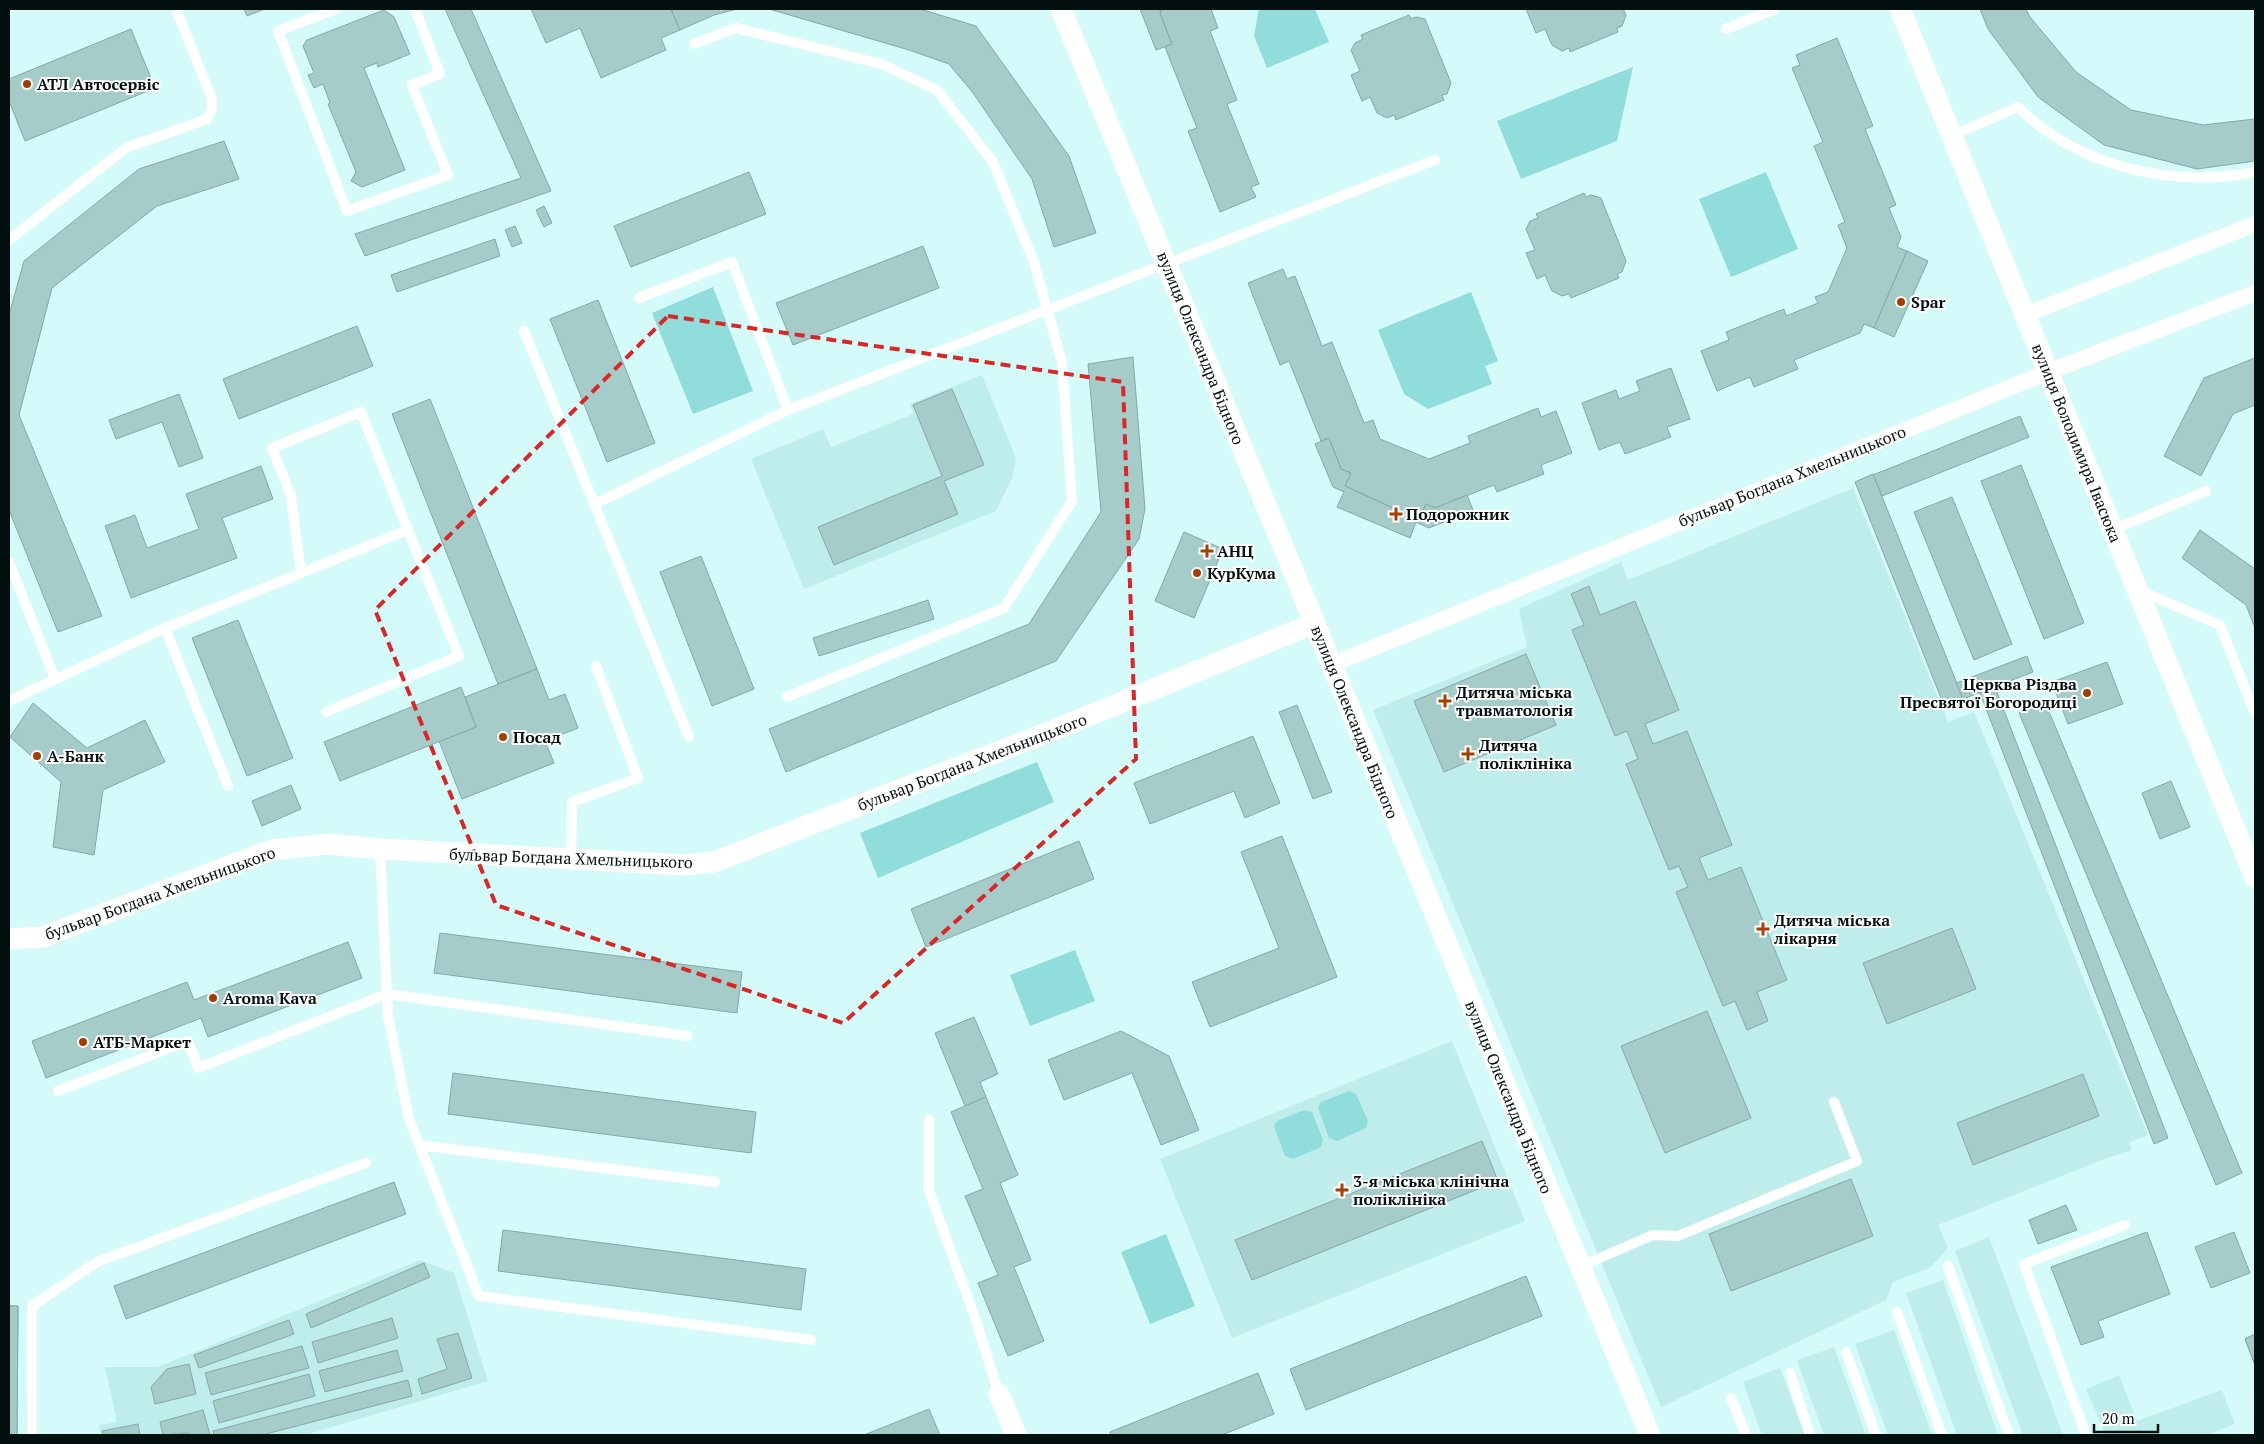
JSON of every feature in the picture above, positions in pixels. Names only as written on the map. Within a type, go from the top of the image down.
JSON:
[{"type":"street","name":"вулиця Олександра Бідного","points":[[1061,9],[1650,1435]]},
{"type":"street","name":"вулиця Володимира Івасюка","points":[[1900,9],[2255,878]]},
{"type":"street","points":[[2025,315],[2255,224]]},
{"type":"street","name":"бульвар Богдана Хмельницького","points":[[1331,665],[2048,372],[2255,293]]},
{"type":"street","name":"бульвар Богдана Хмельницького","points":[[9,939],[43,938],[272,850],[329,844],[380,849],[685,865],[714,862],[1059,728],[1315,623]]},
{"type":"street","points":[[999,1394],[1016,1435]]},
{"type":"lane","points":[[9,240],[126,148],[207,119],[212,109],[212,99],[176,9]]},
{"type":"lane","points":[[336,9],[278,31],[347,212],[448,175],[412,85],[440,74],[415,9]]},
{"type":"lane","points":[[1726,29],[1775,9]]},
{"type":"lane","points":[[694,44],[736,28],[881,64],[937,90],[993,162],[1034,262],[1062,363],[1072,501],[1004,608],[787,697]]},
{"type":"lane","points":[[1952,136],[2018,107],[2036,125],[2104,162],[2181,178],[2225,178],[2255,172]]},
{"type":"lane","points":[[595,504],[788,410],[1435,160]]},
{"type":"lane","points":[[639,298],[732,262],[788,410]]},
{"type":"lane","points":[[524,331],[689,737]]},
{"type":"lane","points":[[301,573],[291,496],[272,448],[361,412],[458,656],[326,712]]},
{"type":"lane","points":[[2113,530],[2206,491]]},
{"type":"lane","points":[[9,701],[165,628],[408,530]]},
{"type":"lane","points":[[9,562],[55,679]]},
{"type":"lane","points":[[2137,590],[2220,625],[2255,714]]},
{"type":"lane","points":[[165,628],[228,786]]},
{"type":"lane","points":[[571,859],[572,802],[638,778],[596,666]]},
{"type":"lane","points":[[380,849],[388,1016],[408,1119],[479,1296],[811,1340]]},
{"type":"lane","points":[[58,1090],[188,1041],[198,1068],[387,994],[688,1036]]},
{"type":"lane","points":[[1579,1267],[1653,1235],[1678,1236],[1857,1161],[1834,1102]]},
{"type":"lane","points":[[929,1120],[929,1191],[974,1316],[999,1394]]},
{"type":"lane","points":[[419,1145],[715,1182]]},
{"type":"lane","points":[[32,1435],[32,1306],[97,1262],[366,1163]]},
{"type":"lane","points":[[2086,1435],[2024,1264],[2125,1225]]},
{"type":"lane","points":[[1948,1266],[2008,1435]]},
{"type":"lane","points":[[1898,1312],[1942,1435]]},
{"type":"lane","points":[[1846,1352],[1876,1435]]},
{"type":"lane","points":[[1790,1373],[1810,1435]]},
{"type":"lane","points":[[1731,1398],[1746,1435]]},
{"type":"highlighted area","points":[[668,316],[1123,382],[1136,759],[843,1023],[496,905],[375,610]]},
{"type":"shaded area","points":[[1259,9],[1315,9],[1329,42],[1267,68],[1254,36]]},
{"type":"shaded area","points":[[1633,67],[1617,141],[1521,179],[1497,121]]},
{"type":"shaded area","points":[[1766,172],[1798,249],[1731,277],[1699,199]]},
{"type":"shaded area","points":[[713,287],[753,391],[693,414],[652,313]]},
{"type":"shaded area","points":[[1471,292],[1498,361],[1485,366],[1492,384],[1428,409],[1404,394],[1378,330]]},
{"type":"shaded area","points":[[982,375],[1016,458],[1012,479],[996,511],[804,589],[751,459],[823,429],[831,447],[913,414],[910,404]]},
{"type":"shaded area","name":"Дитяча міська лікарня","points":[[1853,488],[1948,722],[1974,712],[2148,1135],[2129,1142],[2132,1150],[2107,1158],[1938,1225],[1948,1248],[1930,1268],[1893,1282],[1886,1300],[1661,1407],[1373,710],[1527,647],[1519,609],[1621,562],[1628,580]]},
{"type":"shaded area","points":[[1037,762],[1054,802],[878,878],[860,833]]},
{"type":"shaded area","points":[[1075,950],[1095,1001],[1030,1026],[1010,975]]},
{"type":"shaded area","name":"3-я міська клінічна поліклініка","points":[[1452,1041],[1525,1221],[1232,1338],[1160,1159]]},
{"type":"shaded area","points":[[1349,1091],[1356,1094],[1368,1121],[1366,1128],[1337,1141],[1329,1138],[1318,1108],[1321,1102]]},
{"type":"shaded area","points":[[1304,1110],[1312,1112],[1323,1140],[1321,1147],[1293,1159],[1285,1156],[1274,1126],[1277,1121]]},
{"type":"shaded area","points":[[1166,1234],[1195,1306],[1150,1324],[1121,1252]]},
{"type":"shaded area","points":[[1989,1237],[2063,1435],[2023,1435],[1955,1251]]},
{"type":"shaded area","points":[[420,1260],[454,1273],[488,1381],[305,1435],[101,1435],[99,1425],[117,1422],[105,1367],[158,1367]]},
{"type":"shaded area","points":[[1943,1280],[1998,1435],[1957,1435],[1906,1293]]},
{"type":"shaded area","points":[[1894,1330],[1932,1435],[1888,1435],[1855,1344]]},
{"type":"shaded area","points":[[1834,1347],[1866,1435],[1824,1435],[1797,1360]]},
{"type":"shaded area","points":[[1780,1368],[1805,1435],[1762,1435],[1743,1382]]},
{"type":"shaded area","points":[[2119,1375],[2137,1421],[2222,1390],[2235,1424],[2206,1435],[2106,1435],[2086,1389]]},
{"type":"building","points":[[244,9],[265,9],[247,16]]},
{"type":"building","points":[[445,9],[471,9],[551,191],[365,256],[355,234],[521,178]]},
{"type":"building","points":[[531,9],[671,9],[680,30],[661,38],[666,50],[601,78],[580,28],[546,43]]},
{"type":"building","points":[[671,9],[737,9],[714,15],[680,30]]},
{"type":"building","points":[[769,9],[920,9],[976,26],[1069,156],[1096,233],[1054,247],[1032,179],[973,93],[949,64],[909,50]]},
{"type":"building","points":[[1140,9],[1162,9],[1160,13],[1172,44],[1156,50]]},
{"type":"building","points":[[1162,9],[1211,9],[1218,28],[1210,31],[1237,100],[1227,104],[1259,184],[1251,187],[1256,197],[1220,212],[1188,131],[1197,128],[1165,47],[1172,44],[1160,13]]},
{"type":"building","points":[[1526,9],[1623,9],[1626,15],[1622,26],[1617,28],[1618,32],[1570,52],[1569,48],[1562,51],[1552,45],[1545,29],[1536,33]]},
{"type":"building","points":[[1980,9],[2026,9],[2030,17],[2076,72],[2131,110],[2203,125],[2255,119],[2255,161],[2197,169],[2104,145],[2038,97],[1988,29]]},
{"type":"building","points":[[384,10],[394,17],[410,54],[378,67],[377,63],[364,68],[405,170],[362,187],[351,181],[356,172],[328,104],[330,103],[323,84],[314,88],[308,75],[314,73],[303,46],[307,40]]},
{"type":"building","points":[[1409,15],[1411,19],[1416,17],[1425,19],[1451,83],[1447,94],[1442,95],[1444,100],[1396,120],[1394,115],[1387,118],[1377,113],[1370,97],[1362,101],[1351,75],[1360,71],[1351,50],[1355,43],[1363,39],[1361,35]]},
{"type":"building","points":[[131,29],[155,88],[25,141],[9,101],[9,79]]},
{"type":"building","points":[[1837,38],[1873,126],[1865,129],[1896,205],[1889,208],[1901,237],[1897,247],[1907,251],[1874,328],[1864,324],[1860,333],[1794,360],[1798,369],[1754,387],[1750,377],[1717,391],[1701,351],[1729,340],[1726,332],[1784,309],[1786,316],[1818,303],[1815,297],[1828,292],[1847,248],[1838,225],[1845,222],[1814,146],[1823,142],[1792,68],[1800,65],[1796,55]]},
{"type":"building","points":[[224,141],[239,179],[157,206],[52,288],[19,415],[102,616],[58,632],[9,510],[9,315],[24,261],[139,169]]},
{"type":"building","points":[[749,172],[766,214],[631,267],[614,226]]},
{"type":"building","points":[[1584,193],[1586,197],[1591,195],[1601,198],[1626,261],[1622,272],[1617,274],[1619,278],[1571,298],[1569,294],[1562,296],[1552,291],[1545,275],[1537,279],[1526,253],[1535,250],[1526,229],[1530,221],[1538,218],[1536,214]]},
{"type":"building","points":[[544,206],[552,223],[544,227],[536,210]]},
{"type":"building","points":[[515,226],[522,243],[512,247],[505,230]]},
{"type":"building","points":[[495,239],[500,256],[397,292],[391,275]]},
{"type":"building","points":[[923,246],[939,288],[793,345],[776,303]]},
{"type":"building","points":[[1907,251],[1928,261],[1894,337],[1874,328]]},
{"type":"building","points":[[1283,269],[1287,279],[1295,276],[1322,346],[1332,342],[1364,423],[1373,420],[1380,439],[1429,459],[1470,443],[1468,436],[1538,408],[1541,417],[1556,411],[1572,453],[1541,465],[1544,474],[1497,492],[1494,485],[1435,508],[1426,504],[1419,520],[1345,486],[1351,473],[1341,469],[1329,438],[1321,441],[1289,361],[1280,365],[1248,283]]},
{"type":"building","points":[[598,300],[655,443],[607,462],[550,319]]},
{"type":"building","points":[[357,326],[373,366],[239,419],[223,379]]},
{"type":"building","points":[[1133,357],[1145,509],[1139,539],[1056,661],[786,772],[769,729],[1029,624],[1101,512],[1088,364]]},
{"type":"building","points":[[2255,358],[2255,405],[2233,414],[2201,476],[2164,456],[2204,378]]},
{"type":"building","points":[[1671,368],[1690,419],[1667,427],[1671,437],[1625,454],[1620,442],[1599,450],[1582,403],[1616,390],[1619,399],[1640,391],[1636,381]]},
{"type":"building","points":[[952,389],[984,465],[944,481],[958,514],[834,565],[818,527],[942,476],[913,405]]},
{"type":"building","points":[[179,394],[203,458],[179,467],[162,422],[116,439],[109,420]]},
{"type":"building","points":[[430,399],[537,669],[498,684],[392,414]]},
{"type":"building","points":[[2020,416],[2029,437],[1882,496],[1873,475]]},
{"type":"building","points":[[1329,438],[1341,469],[1351,473],[1345,486],[1419,520],[1426,504],[1435,508],[1467,495],[1473,510],[1429,528],[1416,522],[1410,538],[1337,507],[1344,492],[1333,487],[1315,444]]},
{"type":"building","points":[[2021,465],[2084,623],[2044,639],[1981,481]]},
{"type":"building","points":[[261,466],[273,499],[222,518],[237,558],[131,598],[105,526],[135,515],[147,548],[199,529],[186,494]]},
{"type":"building","points":[[1873,474],[1964,701],[1945,708],[1855,482]]},
{"type":"building","points":[[1952,497],[2012,644],[1974,660],[1914,512]]},
{"type":"building","points":[[2200,530],[2255,569],[2255,628],[2246,605],[2182,558]]},
{"type":"building","points":[[1184,532],[1223,549],[1194,618],[1155,601]]},
{"type":"building","points":[[701,556],[754,689],[712,706],[660,572]]},
{"type":"building","points":[[1589,586],[1600,615],[1635,601],[1679,710],[1645,724],[1653,744],[1687,731],[1732,845],[1699,858],[1708,880],[1741,867],[1787,980],[1757,992],[1768,1021],[1747,1030],[1735,1001],[1723,1006],[1676,892],[1688,887],[1679,866],[1669,870],[1626,764],[1638,759],[1627,731],[1615,736],[1572,630],[1584,625],[1571,594]]},
{"type":"building","points":[[928,600],[934,619],[819,656],[813,638]]},
{"type":"building","points":[[238,620],[293,758],[247,776],[192,638]]},
{"type":"building","name":"Дитяча поліклініка","points":[[1526,654],[1556,725],[1444,772],[1414,701]]},
{"type":"building","points":[[2027,656],[2033,672],[1963,699],[1956,683]]},
{"type":"building","name":"Церква Різдва Пресвятої Богородиці","points":[[2107,662],[2123,704],[2068,724],[2052,682]]},
{"type":"building","name":"Посад","points":[[537,669],[549,700],[565,694],[578,728],[545,741],[554,763],[462,799],[439,741],[476,727],[465,697]]},
{"type":"building","points":[[461,687],[476,727],[340,781],[324,742]]},
{"type":"building","points":[[1995,687],[2168,1138],[2154,1144],[1980,693]]},
{"type":"building","points":[[2045,702],[2242,1173],[2216,1185],[2019,713]]},
{"type":"building","points":[[33,703],[87,748],[145,720],[165,762],[103,790],[94,855],[53,847],[61,782],[10,737]]},
{"type":"building","points":[[1297,705],[1332,792],[1313,799],[1279,712]]},
{"type":"building","points":[[1253,736],[1280,803],[1245,818],[1234,791],[1150,824],[1134,783]]},
{"type":"building","points":[[2171,781],[2190,827],[2160,839],[2142,793]]},
{"type":"building","points":[[291,785],[301,809],[262,826],[252,801]]},
{"type":"building","points":[[1282,836],[1337,977],[1210,1027],[1192,982],[1279,948],[1241,852]]},
{"type":"building","points":[[1079,841],[1094,879],[926,947],[911,909]]},
{"type":"building","points":[[1952,928],[1976,989],[1887,1024],[1863,963]]},
{"type":"building","points":[[440,933],[742,972],[737,1013],[434,973]]},
{"type":"building","points":[[348,942],[362,978],[208,1037],[201,1018],[46,1078],[32,1041],[187,982],[194,1000]]},
{"type":"building","points":[[1707,1011],[1751,1118],[1665,1153],[1621,1046]]},
{"type":"building","points":[[974,1017],[998,1074],[980,1082],[986,1097],[965,1106],[935,1033]]},
{"type":"building","points":[[1121,1031],[1169,1056],[1199,1130],[1161,1145],[1132,1073],[1064,1100],[1048,1060]]},
{"type":"building","points":[[453,1073],[756,1112],[751,1153],[448,1114]]},
{"type":"building","points":[[2083,1074],[2099,1116],[1973,1165],[1957,1123]]},
{"type":"building","points":[[986,1097],[1018,1175],[1000,1183],[1031,1260],[1014,1267],[1044,1341],[1008,1356],[978,1283],[998,1275],[965,1196],[983,1189],[951,1112]]},
{"type":"building","points":[[1482,1141],[1498,1181],[1252,1280],[1235,1240]]},
{"type":"building","points":[[1851,1179],[1873,1236],[1731,1291],[1709,1234]]},
{"type":"building","points":[[394,1182],[406,1214],[126,1319],[114,1286]]},
{"type":"building","points":[[2066,1205],[2077,1230],[2038,1244],[2029,1220]]},
{"type":"building","points":[[503,1230],[806,1269],[801,1310],[498,1271]]},
{"type":"building","points":[[2147,1232],[2170,1294],[2098,1321],[2104,1337],[2081,1345],[2051,1267]]},
{"type":"building","points":[[2234,1232],[2250,1273],[2211,1288],[2195,1247]]},
{"type":"building","points":[[424,1263],[430,1277],[311,1328],[306,1314]]},
{"type":"building","points":[[1526,1276],[1542,1316],[1306,1410],[1290,1369]]},
{"type":"building","points":[[9,1306],[18,1306],[17,1435],[9,1435]]},
{"type":"building","points":[[9,1306],[18,1306],[17,1435],[9,1435]]},
{"type":"building","points":[[392,1318],[398,1338],[318,1363],[312,1342]]},
{"type":"building","points":[[289,1320],[294,1334],[199,1368],[194,1355]]},
{"type":"building","points":[[458,1333],[472,1378],[422,1394],[418,1379],[447,1369],[437,1339]]},
{"type":"building","points":[[2255,1334],[2255,1365],[2245,1339]]},
{"type":"building","points":[[2255,1334],[2255,1365],[2245,1339]]},
{"type":"building","points":[[302,1346],[309,1368],[211,1395],[205,1373]]},
{"type":"building","points":[[397,1350],[403,1371],[325,1392],[319,1371]]},
{"type":"building","points":[[189,1364],[196,1394],[155,1404],[151,1387],[167,1369]]},
{"type":"building","points":[[1258,1373],[1274,1414],[1222,1435],[1111,1435],[1110,1432]]},
{"type":"building","points":[[309,1374],[315,1396],[219,1423],[213,1401]]},
{"type":"building","points":[[408,1380],[412,1396],[262,1435],[214,1435],[213,1431]]},
{"type":"building","points":[[929,1409],[940,1435],[864,1435]]},
{"type":"building","points":[[203,1410],[210,1435],[190,1435],[189,1433],[163,1435],[160,1422]]},
{"type":"building","points":[[138,1424],[140,1435],[103,1435],[102,1431]]},
{"type":"place","name":"АТЛ Автосервіс","points":[[27,84]]},
{"type":"place","name":"Spar","points":[[1901,302]]},
{"type":"place","name":"Подорожник","points":[[1396,514]]},
{"type":"place","name":"АНЦ","points":[[1207,551]]},
{"type":"place","name":"КурКума","points":[[1197,573]]},
{"type":"place","name":"Церква Різдва Пресвятої Богородиці","points":[[2087,693]]},
{"type":"place","name":"Дитяча міська травматологія","points":[[1445,701]]},
{"type":"place","name":"Посад","points":[[503,737]]},
{"type":"place","name":"Дитяча поліклініка","points":[[1468,754]]},
{"type":"place","name":"А-Банк","points":[[37,756]]},
{"type":"place","name":"Дитяча міська лікарня","points":[[1763,929]]},
{"type":"place","name":"Aroma Kava","points":[[213,998]]},
{"type":"place","name":"АТБ-Маркет","points":[[83,1042]]},
{"type":"place","name":"3-я міська клінічна поліклініка","points":[[1342,1190]]}]
